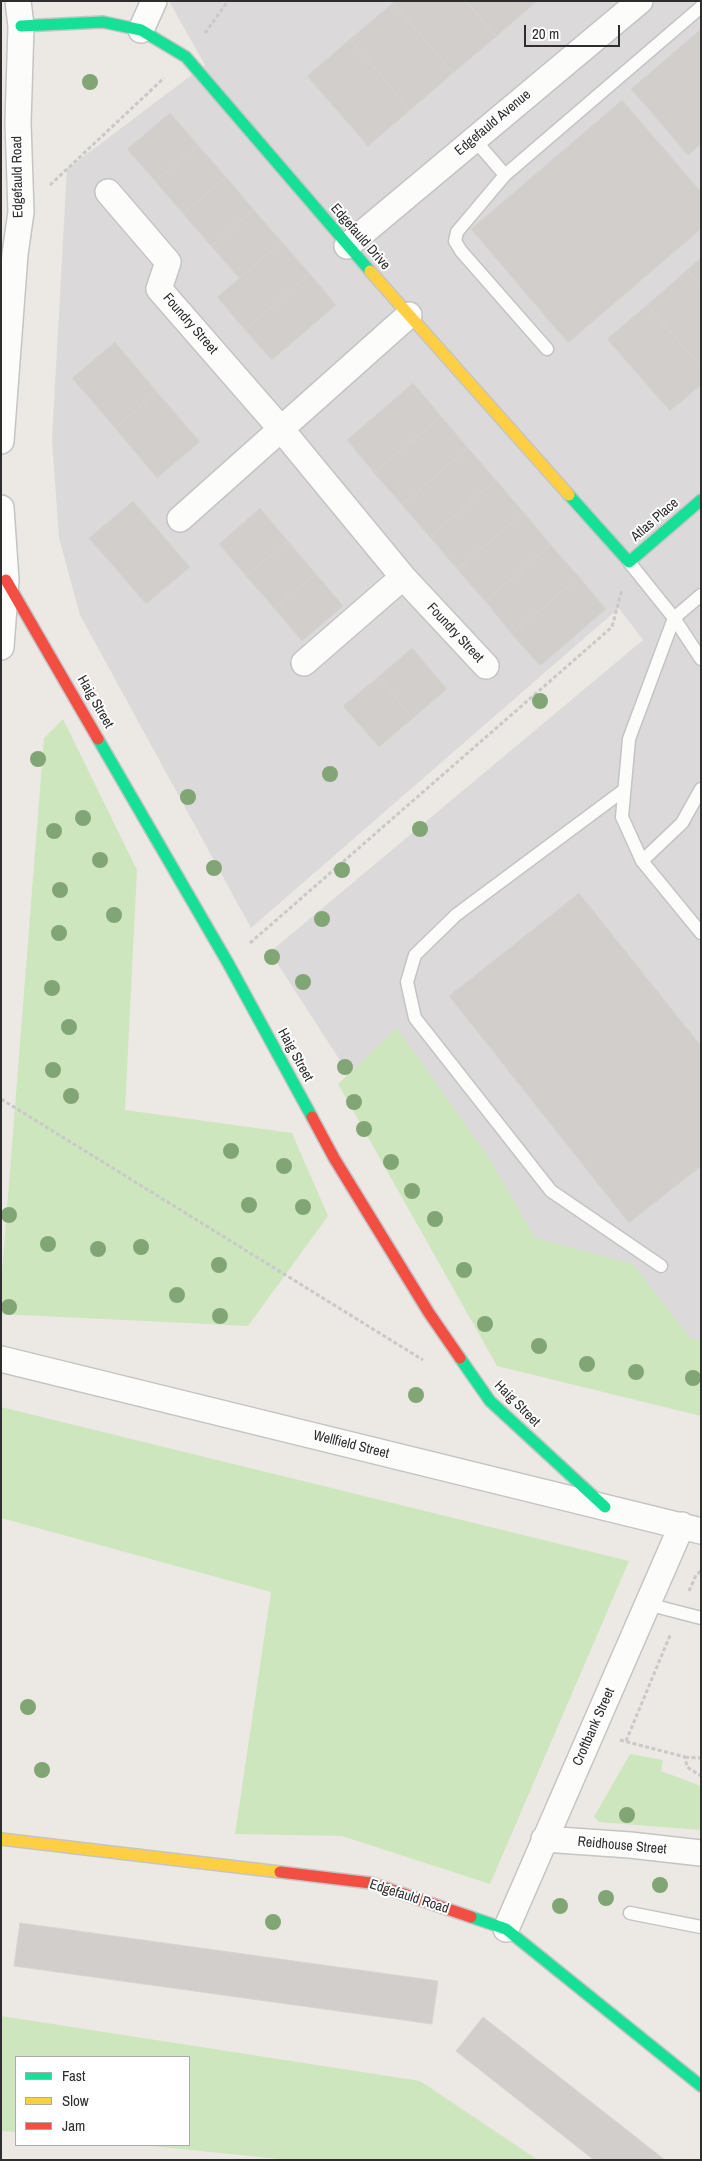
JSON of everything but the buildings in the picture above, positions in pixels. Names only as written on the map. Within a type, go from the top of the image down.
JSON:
[{"type":"street","name":"Edgefauld Road","points":[[1,441],[8,255],[21,212],[18,123],[21,26],[18,1]]},
{"type":"street","points":[[141,30],[154,1]]},
{"type":"street","name":"Edgefauld Avenue","points":[[347,246],[637,2]]},
{"type":"street","name":"Edgefauld Drive","points":[[21,26],[103,22],[141,30],[186,57],[347,246],[629,562]]},
{"type":"street","name":"Foundry Street","points":[[108,192],[168,262],[159,289],[281,429],[403,577],[486,666]]},
{"type":"street","points":[[180,519],[409,315]]},
{"type":"street","name":"Atlas Place","points":[[629,562],[701,500]]},
{"type":"street","points":[[1,508],[6,580],[1,648]]},
{"type":"street","points":[[304,663],[403,577]]},
{"type":"street","name":"Haig Street","points":[[6,580],[228,963],[334,1158],[429,1313],[490,1402],[605,1507]]},
{"type":"street","name":"Wellfield Street","points":[[1,1359],[691,1528]]},
{"type":"street","name":"Croftbank Street","points":[[506,1929],[647,1604],[691,1528]]},
{"type":"street","name":"Edgefauld Road","points":[[1,1839],[371,1883],[506,1929],[701,2086]]},
{"type":"street","name":"Reidhouse Street","points":[[544,1839],[630,1845],[701,1854]]},
{"type":"lane","points":[[547,349],[461,251],[455,241],[457,232],[470,213],[505,175],[701,7]]},
{"type":"lane","points":[[474,139],[505,175]]},
{"type":"lane","points":[[629,562],[674,618],[701,658]]},
{"type":"lane","points":[[701,595],[674,618],[629,739],[622,817],[642,861],[701,933]]},
{"type":"lane","points":[[624,790],[456,915],[415,955],[407,982],[415,1018],[551,1191],[661,1266]]},
{"type":"lane","points":[[642,861],[682,823],[701,790]]},
{"type":"lane","points":[[647,1604],[701,1618]]},
{"type":"lane","points":[[630,1913],[701,1927]]},
{"type":"path","points":[[21,212],[186,57],[228,1]]},
{"type":"path","points":[[228,963],[612,627],[629,562]]},
{"type":"path","points":[[1,1100],[431,1365]]},
{"type":"path","points":[[626,1742],[696,1576],[701,1571]]},
{"type":"path","points":[[592,1732],[685,1757],[701,1758]]},
{"type":"path","points":[[685,1757],[687,1767],[701,1776]]},
{"type":"shaded area","points":[[169,1],[701,1],[701,1371],[505,1316],[270,952],[643,640],[619,608],[251,928],[80,615],[59,538],[52,439],[67,169],[205,65]]},
{"type":"green space","points":[[63,719],[137,870],[125,1110],[292,1133],[328,1216],[248,1326],[1,1314],[1,1285],[44,738]]},
{"type":"green space","points":[[397,1028],[489,1158],[535,1238],[633,1264],[690,1338],[701,1340],[701,1416],[497,1366],[338,1084]]},
{"type":"green space","points":[[1,1407],[629,1561],[490,1884],[342,1836],[235,1834],[271,1592],[1,1518]]},
{"type":"green space","points":[[630,1754],[663,1760],[661,1771],[701,1786],[701,1830],[599,1822],[594,1817]]},
{"type":"green space","points":[[1,2016],[420,2081],[538,2160],[289,2160],[151,2146],[190,2146],[190,2056],[15,2056],[15,2132],[1,2131]]},
{"type":"traffic: fast","points":[[21,26],[103,22],[141,30],[186,57],[370,271]]},
{"type":"traffic: fast","points":[[569,495],[629,562],[701,500]]},
{"type":"traffic: fast","points":[[98,739],[228,963],[312,1117]]},
{"type":"traffic: fast","points":[[460,1358],[490,1401],[605,1507]]},
{"type":"traffic: fast","points":[[471,1917],[506,1929],[701,2086]]},
{"type":"traffic: slow","points":[[370,271],[569,495]]},
{"type":"traffic: slow","points":[[1,1839],[280,1872]]},
{"type":"traffic: jam","points":[[6,580],[98,739]]},
{"type":"traffic: jam","points":[[312,1117],[334,1158],[429,1313],[460,1358]]},
{"type":"traffic: jam","points":[[280,1872],[371,1883],[471,1917]]}]
